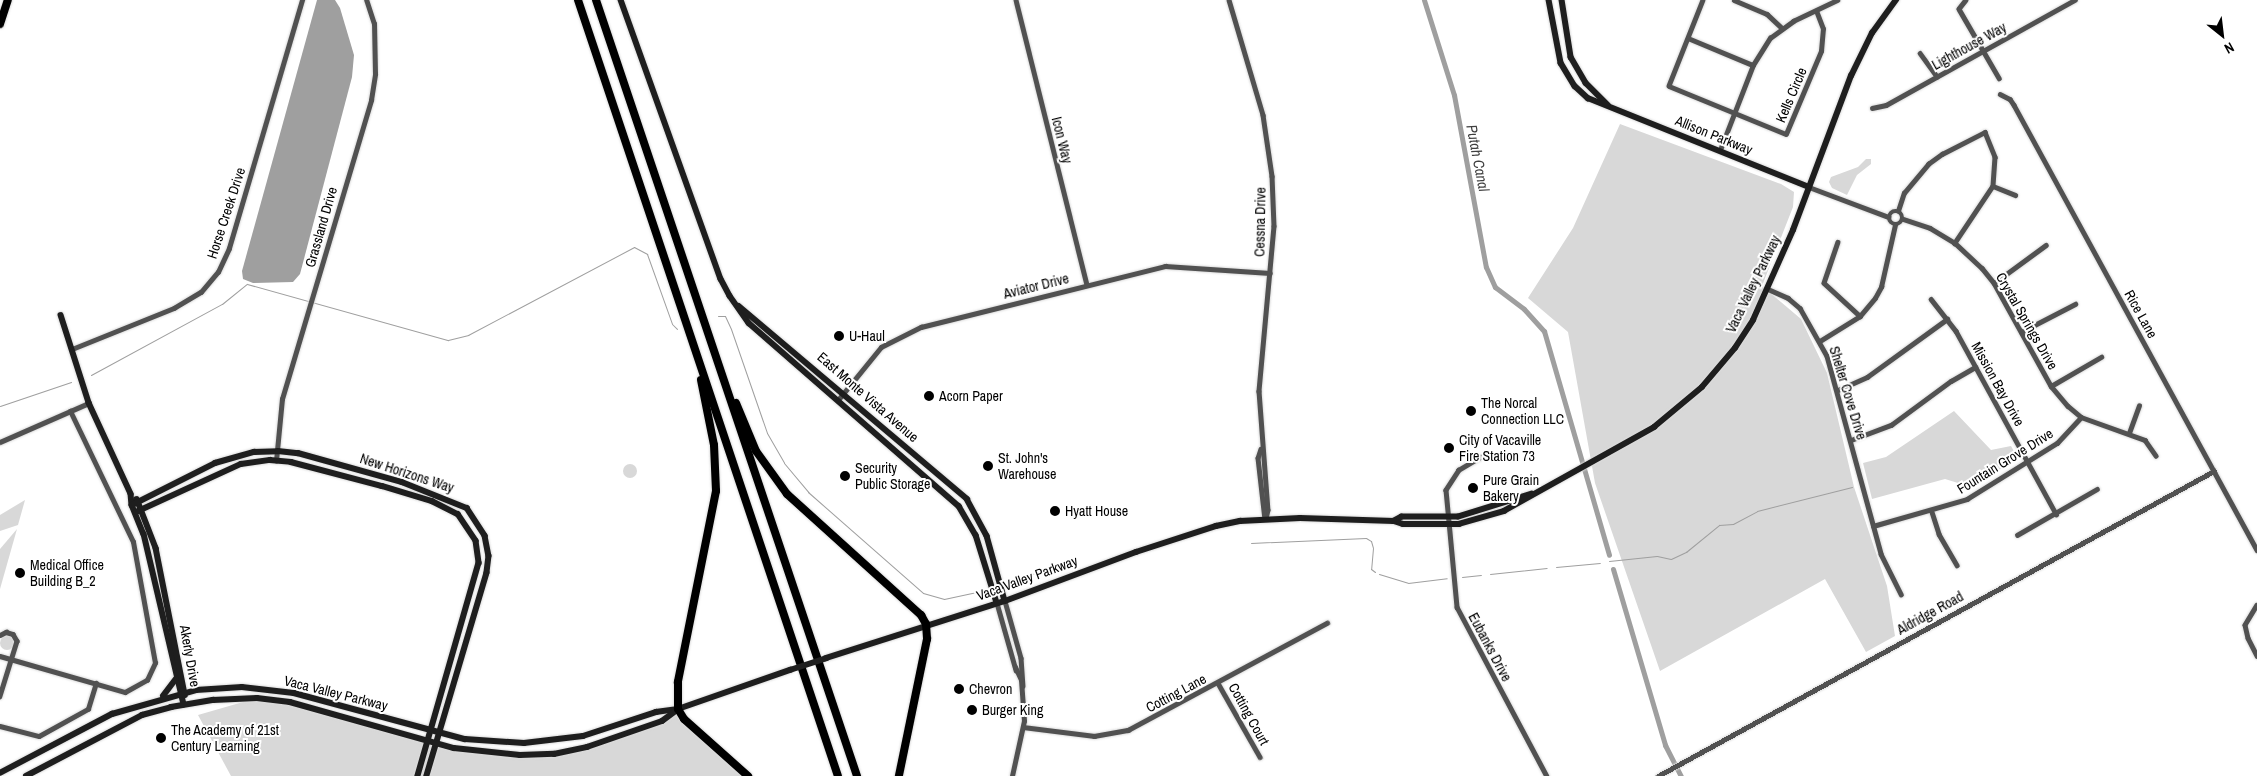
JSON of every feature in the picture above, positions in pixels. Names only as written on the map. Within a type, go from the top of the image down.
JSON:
[{"type":"highway","points":[[0,24],[8,0]]},
{"type":"highway","points":[[578,0],[838,776]]},
{"type":"highway","points":[[596,0],[857,776]]},
{"type":"highway","points":[[709,336],[750,436],[776,481],[800,507],[921,615],[926,624],[927,639],[900,776]]},
{"type":"highway","points":[[696,351],[714,444],[716,491],[678,682],[678,710],[684,719],[748,776]]},
{"type":"street","name":"Horse Creek Drive","points":[[72,349],[174,308],[200,292],[218,272],[229,248],[302,0]]},
{"type":"street","name":"Grassland Drive","points":[[276,461],[282,399],[371,100],[375,74],[374,24],[366,0]]},
{"type":"street","name":"East Monte Vista Avenue","points":[[620,0],[721,279],[736,304],[749,324],[934,482],[968,518],[997,603]]},
{"type":"street","name":"Icon Way","points":[[1016,0],[1087,284]]},
{"type":"street","name":"Cessna Drive","points":[[1229,0],[1269,143],[1274,226],[1259,378],[1261,449],[1258,458],[1266,519]]},
{"type":"street","name":"Allison Parkway","points":[[1550,0],[1555,43],[1565,72],[1588,98],[1809,187]]},
{"type":"street","name":"Allison Parkway","points":[[1562,0],[1571,57],[1586,82],[1609,107]]},
{"type":"street","points":[[1703,0],[1669,86],[1735,114]]},
{"type":"street","points":[[1734,0],[1767,14],[1782,28]]},
{"type":"street","points":[[1720,150],[1753,65],[1782,28],[1837,0]]},
{"type":"street","name":"Vaca Valley Parkway","points":[[0,773],[112,714],[182,692],[229,687],[278,690],[440,733],[479,741],[535,743],[583,736],[656,712],[678,710],[926,624],[1005,601],[1207,528],[1266,519],[1394,521],[1402,517],[1448,521],[1532,494],[1654,427],[1702,387],[1735,348],[1768,289],[1851,76],[1872,33],[1896,0]]},
{"type":"street","points":[[1966,0],[1959,9],[1999,78]]},
{"type":"street","name":"Lighthouse Way","points":[[1872,108],[1886,105],[2076,0]]},
{"type":"street","name":"Kells Circle","points":[[1735,114],[1781,134],[1786,134],[1821,51],[1823,30],[1816,11]]},
{"type":"street","points":[[1688,38],[1753,65]]},
{"type":"street","points":[[1920,53],[1937,76]]},
{"type":"street","name":"Rice Lane","points":[[2000,94],[2010,99],[2014,105],[2257,550]]},
{"type":"street","points":[[1889,217],[1898,211],[1904,194],[1928,164],[1980,133],[1988,135],[1993,147],[1993,186],[1955,242]]},
{"type":"street","points":[[1993,186],[2015,194]]},
{"type":"street","points":[[1809,187],[1889,217],[1895,225]]},
{"type":"street","points":[[1820,341],[1860,316],[1881,287],[1895,225],[1903,219],[1898,211]]},
{"type":"street","name":"Crystal Springs Drive","points":[[1903,219],[1930,228],[1955,242],[1994,283],[2051,386],[2081,417],[2146,440],[2156,456]]},
{"type":"street","points":[[1838,242],[1824,283],[1860,316]]},
{"type":"street","points":[[1994,283],[2046,245]]},
{"type":"street","name":"Aviator Drive","points":[[838,400],[881,348],[908,331],[1087,284],[1165,266],[1270,273]]},
{"type":"street","name":"Shelter Cove Drive","points":[[1768,289],[1800,308],[1820,341],[1838,390],[1885,563],[1901,594]]},
{"type":"street","name":"Mission Bay Drive","points":[[1931,299],[1947,319],[1976,367],[2056,514]]},
{"type":"street","name":"East Monte Vista Avenue","points":[[736,304],[844,392],[956,489],[979,518],[1005,601]]},
{"type":"street","points":[[2022,332],[2075,304]]},
{"type":"street","name":"Akerly Drive","points":[[61,315],[89,404],[131,494],[132,505],[147,544],[176,679],[182,692]]},
{"type":"street","points":[[1838,390],[1867,377],[1947,319]]},
{"type":"street","points":[[2051,386],[2101,357]]},
{"type":"street","points":[[1851,440],[1891,425],[1951,381],[1976,367]]},
{"type":"street","points":[[0,442],[89,404]]},
{"type":"street","points":[[2130,433],[2139,406]]},
{"type":"street","points":[[0,656],[125,692],[139,686],[152,674],[156,655],[134,542],[70,411]]},
{"type":"street","name":"Fountain Grove Drive","points":[[1874,526],[1932,512],[1967,499],[2057,443],[2081,417]]},
{"type":"street","name":"New Horizons Way","points":[[132,505],[215,463],[254,452],[278,451],[298,453],[402,482],[454,500],[467,508],[480,527],[489,556],[487,573],[427,776]]},
{"type":"street","name":"Eubanks Drive","points":[[1481,458],[1459,470],[1448,483],[1448,521],[1457,607],[1547,776]]},
{"type":"street","name":"New Horizons Way","points":[[136,512],[242,464],[276,461],[325,470],[432,501],[458,514],[472,532],[478,552],[476,580],[418,776]]},
{"type":"street","name":"Aldridge Road","points":[[1658,776],[2214,471]]},
{"type":"street","points":[[934,482],[952,494],[972,518],[979,518]]},
{"type":"street","points":[[2017,535],[2097,489]]},
{"type":"street","name":"Akerly Drive","points":[[131,494],[139,501],[143,509],[156,548],[184,704]]},
{"type":"street","points":[[1932,512],[1939,534],[1957,565]]},
{"type":"street","points":[[1005,601],[1023,671],[1023,727],[1012,776]]},
{"type":"street","points":[[997,603],[1022,690]]},
{"type":"street","points":[[2257,605],[2245,625],[2248,638],[2257,656]]},
{"type":"street","name":"Cotting Lane","points":[[1023,727],[1094,736],[1113,734],[1138,727],[1327,623]]},
{"type":"street","points":[[0,635],[6,632],[13,634],[17,641],[0,696]]},
{"type":"street","points":[[162,697],[176,679]]},
{"type":"street","points":[[0,726],[38,736],[88,709],[96,683]]},
{"type":"street","name":"Cotting Court","points":[[1218,683],[1260,757]]},
{"type":"street","name":"Vaca Valley Parkway","points":[[26,776],[131,720],[184,704],[240,698],[274,700],[307,706],[427,742],[502,755],[554,754],[638,730],[662,721],[678,710]]},
{"type":"shaded area","points":[[317,0],[335,0],[340,8],[354,55],[352,77],[300,274],[293,282],[253,283],[243,279],[242,271]]},
{"type":"shaded area","points":[[1620,124],[1781,184],[1794,192],[1793,207],[1762,286],[1801,319],[1827,373],[1854,487],[1887,586],[1895,636],[1866,652],[1825,579],[1660,671],[1595,483],[1568,332],[1528,298],[1573,228]]},
{"type":"shaded area","points":[[1866,159],[1871,159],[1871,164],[1857,175],[1847,195],[1832,188],[1829,182],[1831,177],[1858,167]]},
{"type":"shaded area","points":[[1954,411],[1991,450],[2011,446],[2016,455],[2012,462],[1971,487],[1945,479],[1872,499],[1863,463],[1886,457]]},
{"type":"shaded area","points":[[627,464],[633,464],[637,471],[633,478],[627,478],[623,474],[623,468]]},
{"type":"shaded area","points":[[25,500],[18,525],[0,531],[0,515]]},
{"type":"shaded area","points":[[17,529],[0,589],[0,549]]},
{"type":"shaded area","points":[[4,636],[10,636],[14,643],[10,650],[4,650],[0,646],[0,640]]},
{"type":"shaded area","points":[[257,698],[307,706],[443,746],[520,755],[572,751],[662,721],[678,709],[747,776],[231,776],[198,715]]},
{"type":"waterway","name":"Putah Canal","points":[[1424,0],[1454,95],[1486,267],[1495,287],[1524,309],[1544,331],[1609,555]]},
{"type":"waterway","points":[[91,375],[222,304],[247,284],[448,340],[468,335],[634,247],[647,254],[672,324],[677,329]]},
{"type":"waterway","points":[[718,316],[725,316],[731,329],[767,433],[784,463],[808,492],[923,593],[944,599],[981,591]]},
{"type":"waterway","points":[[0,406],[71,382]]},
{"type":"waterway","points":[[1609,561],[1657,556],[1671,559],[1686,552],[1719,525],[1733,524],[1757,511],[1852,487]]},
{"type":"waterway","points":[[1251,543],[1366,538],[1371,541],[1373,548],[1371,569],[1375,572]]},
{"type":"waterway","points":[[1556,567],[1600,563]]},
{"type":"waterway","points":[[1015,580],[1061,564]]},
{"type":"waterway","points":[[1490,574],[1547,568]]},
{"type":"waterway","points":[[1613,569],[1665,745],[1681,776]]},
{"type":"waterway","points":[[1379,574],[1408,583],[1447,578]]},
{"type":"waterway","points":[[1462,577],[1481,575]]},
{"type":"place","name":"U-Haul","points":[[839,336]]},
{"type":"place","name":"Acorn Paper","points":[[929,396]]},
{"type":"place","name":"The Norcal Connection LLC","points":[[1471,411]]},
{"type":"place","name":"City of Vacaville Fire Station 73","points":[[1449,448]]},
{"type":"place","name":"St. John's Warehouse","points":[[988,466]]},
{"type":"place","name":"Security Public Storage","points":[[845,476]]},
{"type":"place","name":"Pure Grain Bakery","points":[[1473,488]]},
{"type":"place","name":"Hyatt House","points":[[1055,511]]},
{"type":"place","name":"Medical Office Building B_2","points":[[20,573]]},
{"type":"place","name":"Chevron","points":[[959,689]]},
{"type":"place","name":"Burger King","points":[[972,710]]},
{"type":"place","name":"The Academy of 21st Century Learning","points":[[161,738]]}]
